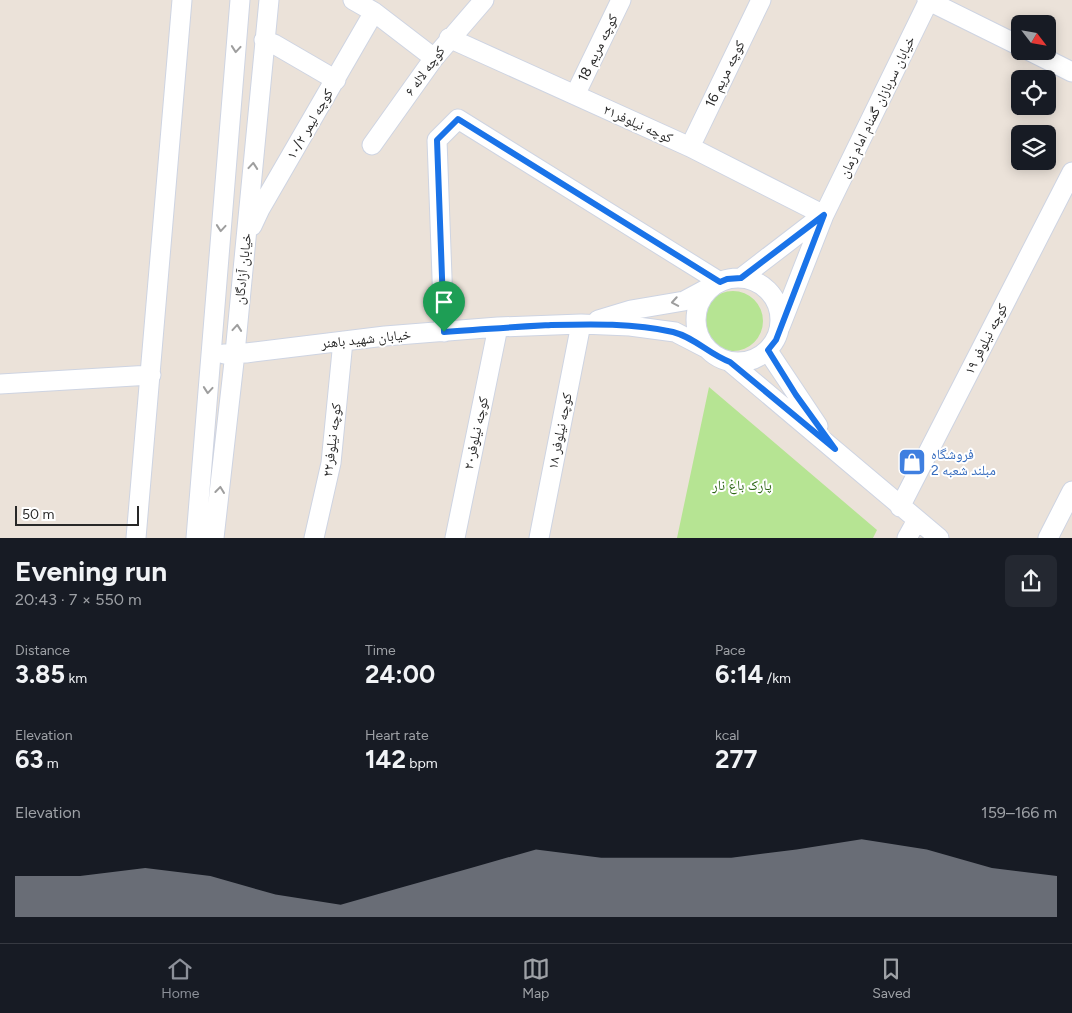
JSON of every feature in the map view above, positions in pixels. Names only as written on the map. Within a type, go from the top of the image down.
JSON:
[{"type":"street","points":[[136,538],[182,0]]},
{"type":"street","name":"خیابان آزادگان","points":[[196,538],[240,0]]},
{"type":"street","name":"خیابان آزادگان","points":[[214,538],[236,353],[269,0]]},
{"type":"street","points":[[353,0],[374,12],[434,58]]},
{"type":"street","name":"کوچه لاله ۶","points":[[372,145],[434,58],[484,0]]},
{"type":"street","name":"کوچه مریم 18","points":[[575,95],[621,0]]},
{"type":"street","name":"کوچه مریم 16","points":[[690,147],[761,0]]},
{"type":"street","points":[[928,0],[1011,42]]},
{"type":"street","name":"خیابان سربازان گمنام امام زمان","points":[[780,327],[824,215],[928,0]]},
{"type":"street","name":"کوچه لیمر ۱۰/۲","points":[[247,237],[260,210],[374,12]]},
{"type":"street","name":"کوچه نیلوفر۲۱","points":[[450,38],[690,147],[824,215]]},
{"type":"street","points":[[264,40],[336,80]]},
{"type":"street","points":[[1048,60],[1072,72]]},
{"type":"street","points":[[444,332],[437,140],[458,119],[720,282]]},
{"type":"street","name":"کوچه نیلوفر ۱۹","points":[[900,506],[1072,172]]},
{"type":"street","name":"خیابان سربازان گمنام امام زمان","points":[[741,278],[824,215]]},
{"type":"street","points":[[741,278],[755,281],[767,289],[776,300],[780,313],[780,327],[776,340],[768,350],[757,358],[744,362],[730,362],[718,358],[706,348],[699,336],[696,322],[698,308],[704,295],[720,282],[727,279],[741,278]]},
{"type":"street","name":"خیابان شهید باهنر","points":[[581,324],[631,310],[684,300],[720,282]]},
{"type":"street","name":"خیابان شهید باهنر","points":[[211,354],[444,332],[581,324],[630,326],[675,332],[706,348]]},
{"type":"street","name":"کوچه نیلوفر ۱۸","points":[[539,538],[581,324]]},
{"type":"street","name":"کوچه نیلوفر۲۰","points":[[455,538],[498,328]]},
{"type":"street","name":"کوچه نیلوفر۲۲","points":[[314,538],[331,463],[343,341]]},
{"type":"street","points":[[768,350],[796,395],[835,449]]},
{"type":"street","points":[[730,362],[939,538]]},
{"type":"street","points":[[0,384],[151,375]]},
{"type":"street","points":[[1048,538],[1072,491]]},
{"type":"street","points":[[906,538],[917,520]]},
{"type":"green space","points":[[733,291],[750,296],[758,304],[763,321],[758,338],[750,346],[733,351],[716,346],[708,338],[703,321],[708,304],[716,296]]},
{"type":"green space","name":"پارک باغ نار","points":[[709,387],[877,530],[873,538],[677,538]]},
{"type":"place","name":"فروشگاه مبلند شعبه 2","points":[[912,462]]},
{"type":"route","points":[[458,119],[720,282],[727,279],[741,278],[824,215],[776,340],[768,350],[796,395],[835,449],[730,362],[718,358],[706,348],[675,332],[630,326],[581,324],[444,332],[437,140],[458,119]]}]
